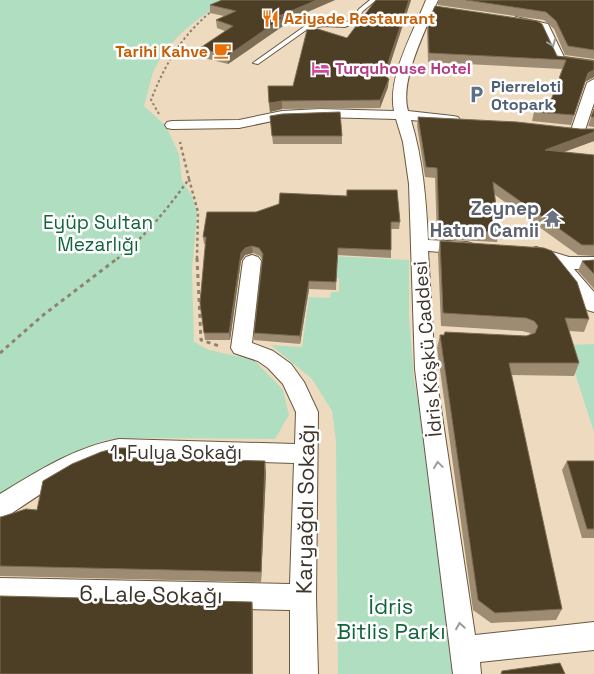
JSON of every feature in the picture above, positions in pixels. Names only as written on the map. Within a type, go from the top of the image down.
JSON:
[{"type":"street","points":[[430,4],[445,11]]},
{"type":"street","name":"İdris Köşkü Caddesi","points":[[430,4],[406,63],[399,90],[402,115],[410,142],[417,184],[419,245],[431,335],[466,662]]},
{"type":"street","points":[[500,19],[544,27],[559,60],[594,65]]},
{"type":"street","points":[[577,133],[594,83]]},
{"type":"street","points":[[172,125],[239,124],[282,115],[320,113],[402,115],[465,121]]},
{"type":"street","points":[[558,131],[594,133]]},
{"type":"street","points":[[419,245],[489,249]]},
{"type":"street","points":[[518,251],[543,254],[568,263],[594,263]]},
{"type":"street","points":[[556,260],[594,305]]},
{"type":"street","points":[[241,348],[252,262]]},
{"type":"street","name":"Karyağdı Sokağı","points":[[241,348],[259,351],[276,361],[298,387],[308,412],[303,597],[304,674]]},
{"type":"street","name":"1. Fulya Sokağı","points":[[0,507],[40,482],[104,450],[119,448],[306,454]]},
{"type":"street","name":"6. Lale Sokağı","points":[[0,591],[303,597]]},
{"type":"street","points":[[466,662],[594,636]]},
{"type":"lane","points":[[256,63],[307,26],[324,24],[345,25],[354,21],[361,10],[373,0]]},
{"type":"path","points":[[218,8],[200,20],[178,43],[162,69],[151,100],[159,114],[172,125],[183,149],[199,213],[197,264],[201,340],[218,346],[241,348]]},
{"type":"path","points":[[0,352],[42,316],[131,248],[170,205],[189,179]]},
{"type":"green space","name":"Eyüp Sultan Mezarlığı","points":[[0,0],[229,0],[196,21],[169,46],[155,68],[144,106],[166,126],[179,154],[182,181],[191,194],[197,213],[192,271],[194,342],[209,350],[254,360],[283,390],[289,415],[275,439],[143,438],[104,440],[0,497]]},
{"type":"green space","name":"İdris Bitlis Parkı","points":[[332,256],[409,260],[409,317],[414,379],[423,428],[453,674],[338,674],[336,441],[332,411],[312,379],[271,345],[302,347],[309,297],[330,298],[331,292],[339,292],[339,278],[332,277]]},
{"type":"green space","points":[[594,344],[594,432],[566,345]]},
{"type":"building","points":[[222,0],[317,0],[279,16],[282,18],[227,56],[200,48],[233,26],[216,20],[236,11],[210,5]]},
{"type":"building","points":[[376,0],[409,0],[384,75],[389,79],[380,100],[282,101],[269,103],[268,86],[293,86],[308,26],[347,38]]},
{"type":"building","points":[[466,0],[594,0],[594,50],[568,46],[556,21],[546,12]]},
{"type":"building","points":[[435,6],[537,21],[542,24],[557,56],[594,61],[594,70],[588,73],[574,115],[534,112],[550,103],[566,60],[429,53],[428,22]]},
{"type":"building","points":[[340,112],[342,136],[272,136],[270,116]]},
{"type":"building","points":[[418,117],[517,122],[594,129],[594,132],[545,150],[594,155],[594,245],[582,245],[493,182],[499,232],[439,229],[437,168],[426,167]]},
{"type":"building","points":[[347,190],[397,190],[400,222],[391,222],[391,250],[338,248],[336,282],[309,281],[300,336],[254,333],[263,254],[259,248],[252,246],[245,248],[241,253],[229,333],[204,333],[200,303],[206,237],[203,237],[207,212],[256,212],[279,204],[280,193],[347,196]]},
{"type":"building","points":[[440,241],[544,248],[552,251],[577,282],[589,319],[565,318],[579,363],[509,363],[562,609],[495,613],[478,600],[440,335],[444,335],[445,332],[526,336],[535,333],[538,326],[534,321],[526,318],[443,313]]},
{"type":"building","points":[[594,260],[594,274],[582,261]]},
{"type":"building","points":[[116,448],[128,448],[126,458],[265,461],[261,572],[0,566],[0,517],[26,509],[37,510],[43,481],[72,464]]},
{"type":"building","points":[[567,461],[594,461],[594,529],[587,529]]},
{"type":"building","points":[[0,596],[252,602],[252,674],[0,674]]},
{"type":"building","points":[[560,663],[565,674],[501,674],[502,671]]},
{"type":"place","name":"Aziyade Restaurant","points":[[270,18]]},
{"type":"place","name":"Tarihi Kahve","points":[[222,51]]},
{"type":"place","name":"Turquhouse Hotel","points":[[321,68]]},
{"type":"place","name":"Pierreloti Otopark","points":[[477,95]]},
{"type":"place","name":"Zeynep Hatun Camii","points":[[553,219]]}]
